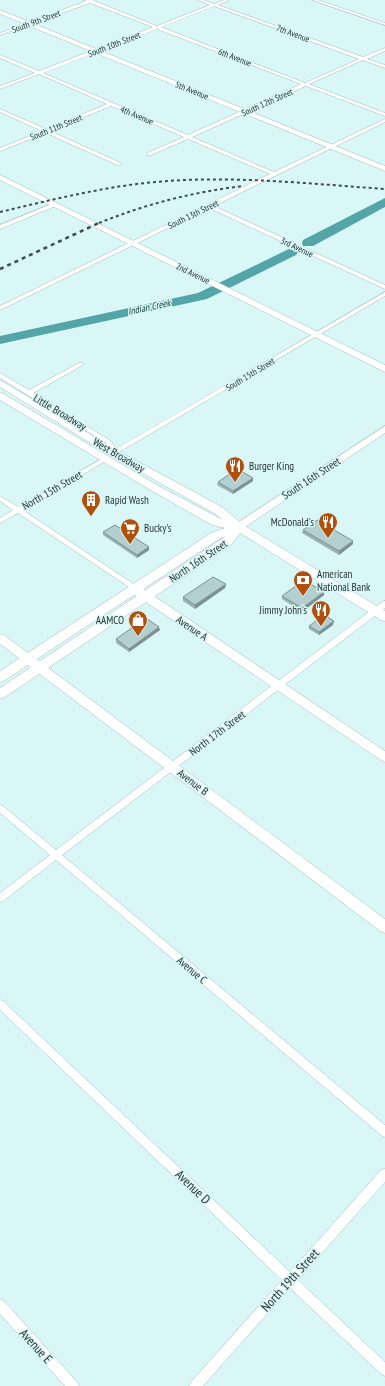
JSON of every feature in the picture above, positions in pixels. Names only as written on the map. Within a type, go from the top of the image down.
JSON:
[{"type":"main road","name":"West Broadway","points":[[0,383],[114,453],[218,510],[238,527],[382,611]]},
{"type":"main road","name":"West Broadway","points":[[0,396],[105,459],[216,522],[238,527]]},
{"type":"main road","name":"North 16th Street","points":[[0,694],[40,668],[215,536],[238,527]]},
{"type":"main road","name":"North 16th Street","points":[[0,677],[140,592]]},
{"type":"street","name":"South 9th Street","points":[[0,34],[90,0]]},
{"type":"street","name":"6th Avenue","points":[[90,0],[385,115]]},
{"type":"street","name":"7th Avenue","points":[[200,0],[385,67]]},
{"type":"street","name":"South 10th Street","points":[[0,88],[228,0]]},
{"type":"street","points":[[314,0],[385,24]]},
{"type":"street","name":"5th Avenue","points":[[0,12],[385,169]]},
{"type":"street","name":"South 12th Street","points":[[193,139],[305,84],[385,49]]},
{"type":"street","name":"South 12th Street","points":[[149,154],[281,100],[385,53]]},
{"type":"street","name":"4th Avenue","points":[[0,56],[274,174]]},
{"type":"street","name":"South 11th Street","points":[[0,150],[111,104]]},
{"type":"street","points":[[0,110],[119,164]]},
{"type":"street","name":"South 13th Street","points":[[0,308],[385,120]]},
{"type":"street","name":"2nd Avenue","points":[[0,177],[385,369]]},
{"type":"street","points":[[0,227],[54,205]]},
{"type":"street","name":"3rd Avenue","points":[[208,206],[385,287]]},
{"type":"street","name":"South 15th Street","points":[[114,453],[385,294]]},
{"type":"street","points":[[28,393],[81,364]]},
{"type":"street","name":"Little Broadway","points":[[0,375],[109,442],[114,453]]},
{"type":"street","name":"South 16th Street","points":[[238,527],[385,429]]},
{"type":"street","name":"North 15th Street","points":[[0,521],[105,459]]},
{"type":"street","name":"Avenue A","points":[[0,498],[385,757]]},
{"type":"street","name":"North 17th Street","points":[[0,898],[172,766],[382,611]]},
{"type":"street","name":"Avenue B","points":[[0,638],[385,926]]},
{"type":"street","name":"Avenue C","points":[[0,808],[385,1132]]},
{"type":"street","name":"Avenue D","points":[[0,1004],[385,1370]]},
{"type":"street","name":"North 19th Street","points":[[195,1386],[385,1174]]},
{"type":"street","name":"Avenue E","points":[[0,1305],[73,1386]]},
{"type":"building","name":"Burger King","points":[[237,469],[253,478],[233,491],[218,482]]},
{"type":"building","name":"McDonald's","points":[[317,520],[353,541],[339,551],[303,530]]},
{"type":"building","name":"Bucky's","points":[[115,525],[149,547],[137,555],[103,532]]},
{"type":"building","points":[[213,577],[226,584],[195,605],[183,597]]},
{"type":"building","name":"American National Bank","points":[[304,580],[324,592],[302,608],[282,596]]},
{"type":"building","name":"Jimmy John's","points":[[324,615],[334,621],[319,632],[309,626]]},
{"type":"building","name":"AAMCO","points":[[146,618],[159,627],[129,649],[116,639]]},
{"type":"waterway","name":"Indian Creek","points":[[308,243],[385,202]]},
{"type":"waterway","name":"Indian Creek","points":[[0,340],[202,296],[291,252]]},
{"type":"railway","points":[[0,212],[104,189],[167,181],[222,179],[385,189]]},
{"type":"railway","points":[[99,223],[134,210],[188,195],[243,186]]},
{"type":"railway","points":[[0,269],[101,222]]},
{"type":"place","name":"Burger King","points":[[235,483]]},
{"type":"place","name":"Rapid Wash","points":[[91,517]]},
{"type":"place","name":"McDonald's","points":[[328,539]]},
{"type":"place","name":"Bucky's","points":[[130,545]]},
{"type":"place","name":"American National Bank","points":[[303,597]]},
{"type":"place","name":"Jimmy John's","points":[[321,627]]},
{"type":"place","name":"AAMCO","points":[[138,637]]}]
